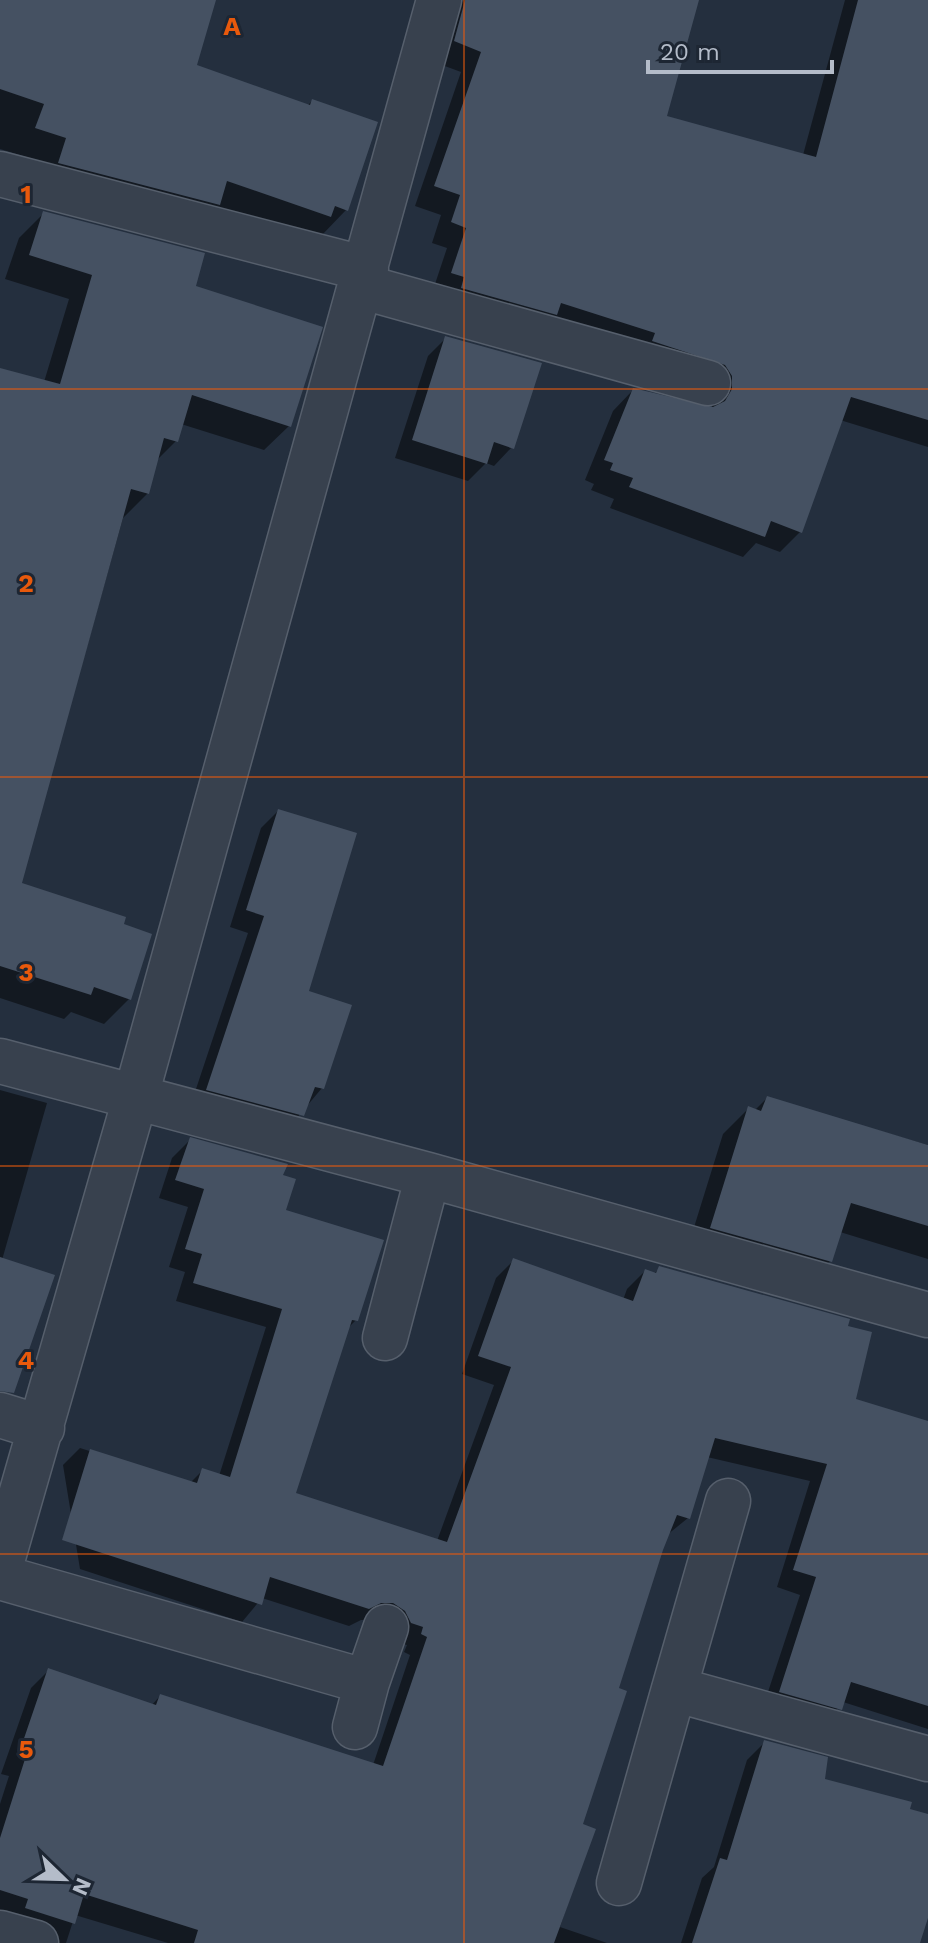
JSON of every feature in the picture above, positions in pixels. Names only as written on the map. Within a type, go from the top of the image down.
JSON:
[{"type":"street","points":[[0,1568],[135,1099],[439,0]]},
{"type":"street","points":[[0,174],[363,278],[708,383]]},
{"type":"street","points":[[0,1061],[428,1175],[928,1315]]},
{"type":"street","points":[[385,1338],[428,1175]]},
{"type":"street","points":[[0,1415],[42,1428]]},
{"type":"street","points":[[619,1883],[728,1501]]},
{"type":"street","points":[[0,1577],[367,1682]]},
{"type":"street","points":[[355,1727],[386,1627]]},
{"type":"street","points":[[674,1689],[928,1759]]},
{"type":"street","points":[[0,1933],[36,1943]]},
{"type":"building","points":[[0,0],[216,0],[197,65],[310,105],[312,99],[378,122],[348,211],[335,206],[331,217],[227,181],[220,205],[58,163],[66,138],[35,128],[44,104],[0,89]]},
{"type":"building","points":[[465,0],[699,0],[667,116],[816,157],[858,0],[928,0],[928,420],[851,397],[802,533],[771,521],[765,537],[629,487],[633,478],[610,470],[613,463],[604,460],[633,388],[713,407],[725,401],[732,389],[732,376],[725,365],[652,341],[655,333],[561,303],[557,315],[461,288],[464,277],[451,273],[466,228],[451,222],[460,195],[434,186],[481,52],[454,41]]},
{"type":"building","points":[[43,211],[205,253],[196,286],[323,327],[291,427],[192,395],[178,442],[164,438],[149,494],[131,489],[22,883],[126,917],[124,924],[152,934],[131,1000],[94,987],[91,995],[0,966],[0,368],[60,384],[92,275],[29,255]]},
{"type":"building","points":[[445,336],[542,363],[514,449],[494,442],[487,464],[412,440]]},
{"type":"building","points":[[278,809],[357,833],[309,991],[352,1005],[324,1089],[315,1087],[304,1116],[206,1090],[264,916],[246,910]]},
{"type":"building","points":[[767,1096],[928,1145],[928,1226],[851,1203],[832,1262],[710,1228],[748,1106],[761,1111]]},
{"type":"building","points":[[190,1137],[288,1164],[283,1175],[296,1179],[286,1210],[384,1240],[358,1321],[352,1320],[296,1493],[447,1542],[511,1367],[478,1356],[513,1258],[633,1301],[645,1269],[656,1273],[659,1266],[850,1319],[848,1326],[872,1332],[856,1399],[928,1421],[928,1706],[851,1682],[842,1710],[779,1692],[816,1577],[793,1570],[827,1464],[715,1438],[690,1519],[677,1515],[663,1550],[619,1688],[627,1691],[583,1824],[596,1829],[554,1943],[194,1943],[198,1930],[84,1894],[75,1924],[25,1908],[28,1899],[0,1890],[0,1838],[25,1759],[18,1756],[48,1668],[156,1705],[160,1694],[383,1766],[427,1637],[421,1634],[423,1627],[411,1623],[405,1611],[393,1603],[381,1603],[369,1609],[270,1577],[262,1605],[62,1540],[90,1449],[197,1483],[202,1468],[230,1477],[282,1309],[193,1283],[202,1254],[185,1249],[204,1189],[175,1180]]},
{"type":"building","points":[[0,1257],[55,1275],[14,1393],[0,1391]]},
{"type":"building","points":[[764,1740],[828,1757],[825,1779],[912,1802],[910,1809],[928,1814],[928,1918],[920,1943],[692,1943],[720,1858],[727,1860]]}]
